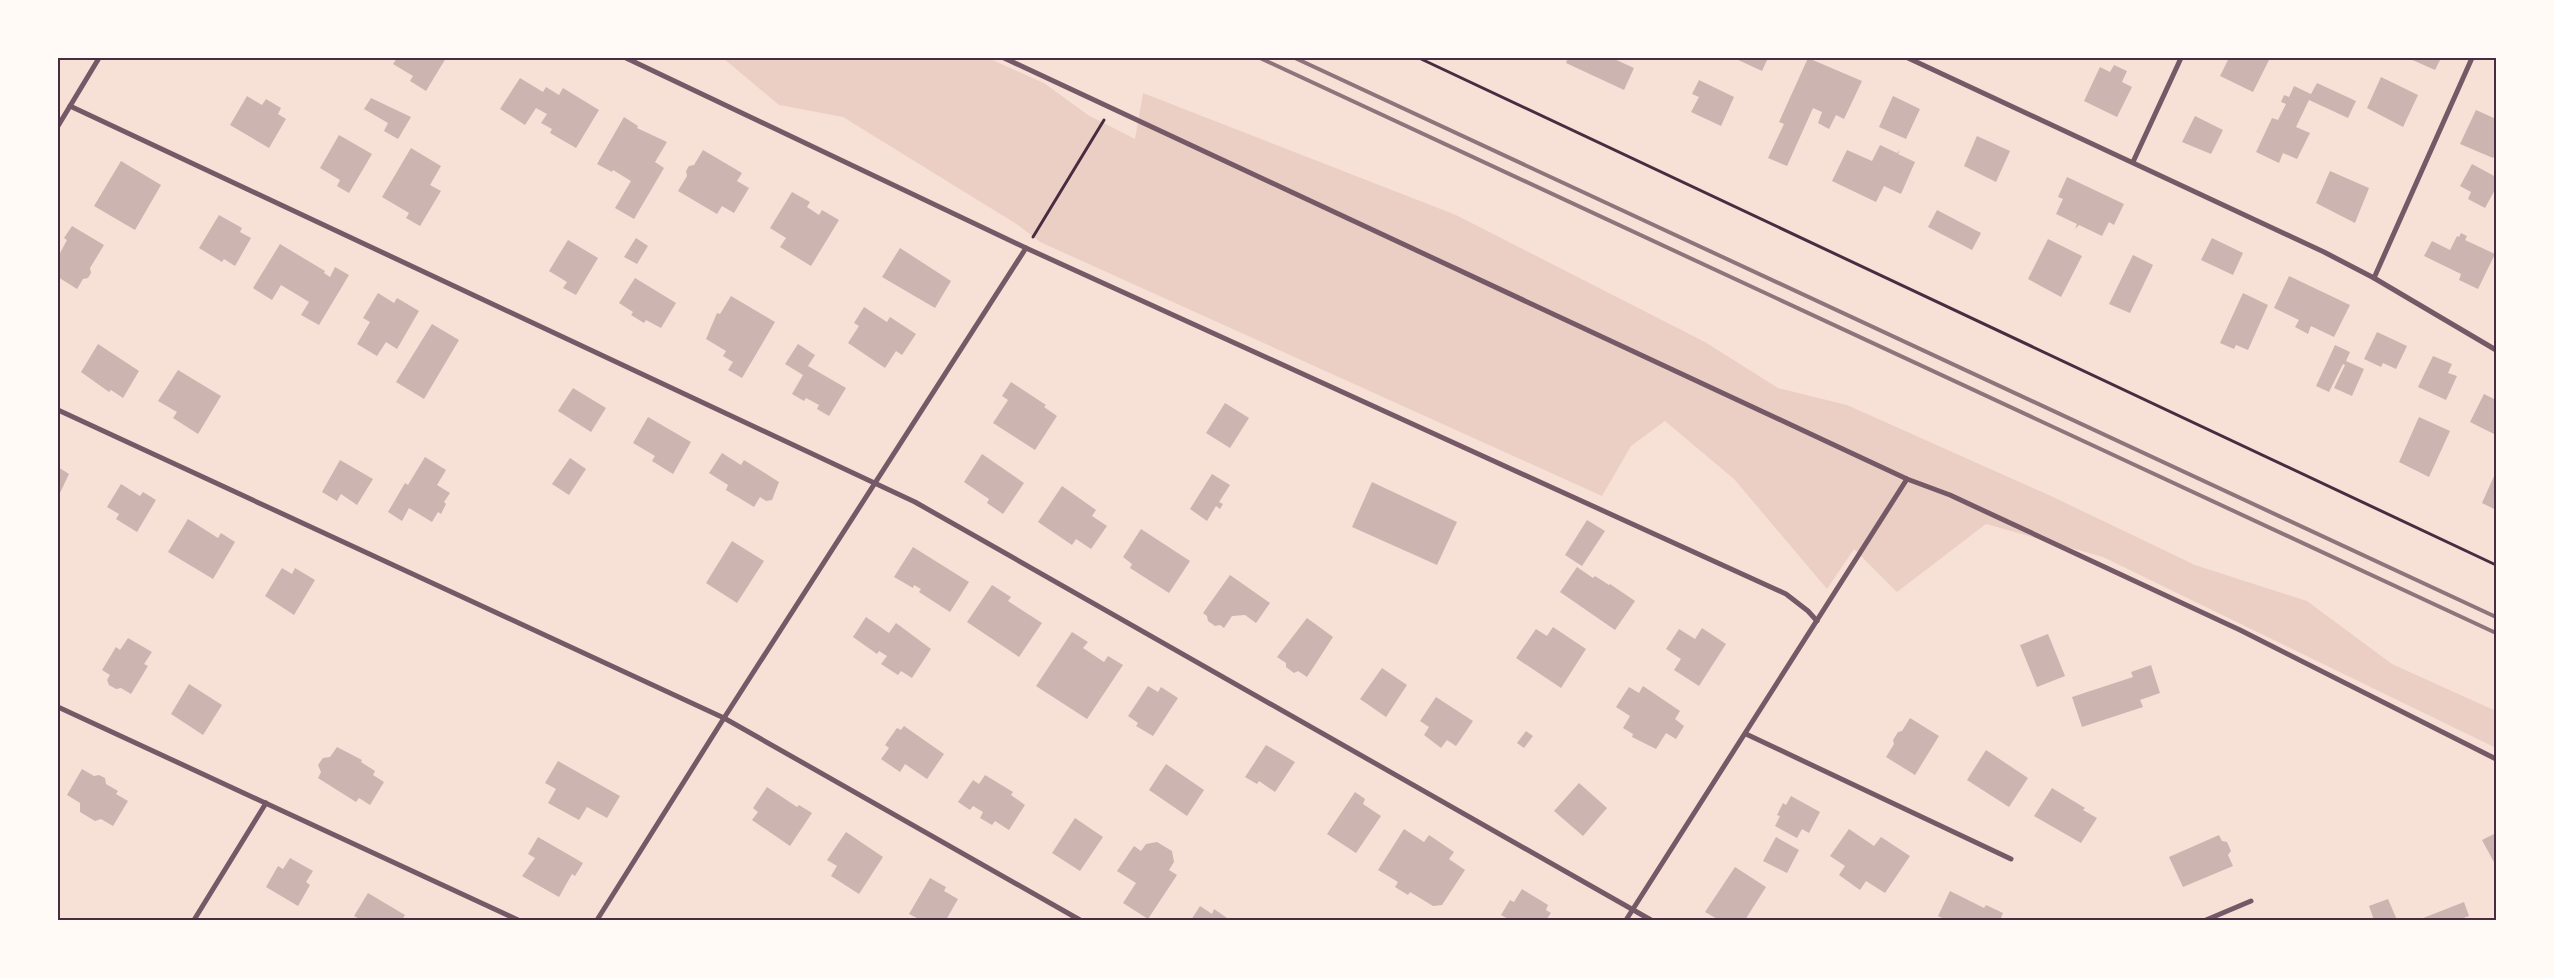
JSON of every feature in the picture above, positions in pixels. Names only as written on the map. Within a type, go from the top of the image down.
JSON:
[{"type":"street","points":[[58,126],[99,58]]},
{"type":"street","points":[[626,58],[1026,248],[1786,594],[1808,610],[1817,621]]},
{"type":"street","points":[[1004,58],[1907,480],[1950,495],[2240,630],[2496,758]]},
{"type":"street","points":[[1908,58],[2324,252],[2374,278],[2496,350]]},
{"type":"street","points":[[2133,162],[2181,58]]},
{"type":"street","points":[[2374,278],[2472,58]]},
{"type":"street","points":[[70,106],[914,502],[1651,920]]},
{"type":"street","points":[[597,920],[724,718],[1026,248]]},
{"type":"street","points":[[58,410],[724,718],[1080,920]]},
{"type":"street","points":[[1626,920],[1907,480]]},
{"type":"street","points":[[58,706],[518,920]]},
{"type":"street","points":[[1746,734],[2011,859]]},
{"type":"street","points":[[194,920],[266,803]]},
{"type":"street","points":[[2206,920],[2250,902]]},
{"type":"path","points":[[1419,58],[2496,565]]},
{"type":"path","points":[[1026,248],[1112,108]]},
{"type":"shaded area","points":[[723,58],[988,58],[1044,83],[1088,115],[1135,139],[1143,93],[1456,215],[1705,342],[1778,388],[1847,405],[2051,496],[2195,565],[2307,601],[2392,664],[2496,711],[2496,748],[2103,557],[1986,524],[1897,592],[1854,549],[1827,589],[1734,479],[1665,421],[1631,446],[1602,496],[1040,242],[1018,225],[843,117],[779,105]]},
{"type":"building","points":[[397,58],[446,58],[426,91],[410,81],[413,76],[393,64]]},
{"type":"building","points":[[1568,58],[1612,58],[1634,68],[1624,90],[1566,63]]},
{"type":"building","points":[[1734,58],[1768,58],[1762,71]]},
{"type":"building","points":[[1808,58],[1862,81],[1844,119],[1836,115],[1829,129],[1818,123],[1822,112],[1813,108],[1787,166],[1768,158],[1784,124],[1779,122]]},
{"type":"building","points":[[2229,58],[2270,58],[2253,92],[2220,76]]},
{"type":"building","points":[[2408,58],[2441,58],[2435,70]]},
{"type":"building","points":[[2114,65],[2127,71],[2122,82],[2132,87],[2117,117],[2084,101],[2100,67],[2110,72]]},
{"type":"building","points":[[2381,77],[2418,95],[2403,127],[2367,108]]},
{"type":"building","points":[[520,78],[543,92],[546,87],[559,95],[563,88],[599,110],[576,148],[550,133],[552,129],[541,123],[547,114],[536,108],[525,125],[500,109]]},
{"type":"building","points":[[1699,80],[1734,97],[1721,126],[1691,112],[1699,97],[1692,94]]},
{"type":"building","points":[[2317,83],[2356,101],[2348,118],[2309,100],[2296,127],[2310,133],[2297,159],[2283,153],[2279,163],[2256,152],[2272,118],[2278,120],[2286,104],[2281,102],[2284,95],[2289,97],[2294,86],[2311,94]]},
{"type":"building","points":[[247,96],[262,105],[266,99],[281,108],[278,114],[286,119],[269,148],[230,125]]},
{"type":"building","points":[[1893,96],[1920,109],[1906,139],[1879,127]]},
{"type":"building","points":[[371,98],[411,117],[398,139],[384,131],[388,123],[364,109]]},
{"type":"building","points":[[2476,110],[2496,119],[2496,152],[2493,158],[2460,144]]},
{"type":"building","points":[[2195,116],[2223,130],[2211,154],[2182,142]]},
{"type":"building","points":[[624,117],[638,126],[637,128],[667,142],[655,162],[664,168],[634,219],[615,208],[631,181],[613,170],[612,172],[597,164]]},
{"type":"building","points":[[339,135],[372,154],[349,193],[337,186],[340,180],[320,168]]},
{"type":"building","points":[[1977,136],[2010,151],[1996,182],[1964,166]]},
{"type":"building","points":[[1880,145],[1897,153],[1900,150],[1898,154],[1915,162],[1901,194],[1884,186],[1876,202],[1832,181],[1847,150],[1872,161]]},
{"type":"building","points":[[411,148],[441,166],[430,185],[441,191],[420,226],[406,218],[409,213],[382,197]]},
{"type":"building","points":[[703,150],[742,173],[737,181],[749,188],[734,213],[722,206],[717,214],[678,191],[687,176],[686,171],[689,166],[694,165]]},
{"type":"building","points":[[121,161],[161,185],[135,230],[94,206]]},
{"type":"building","points":[[2472,164],[2496,177],[2496,188],[2485,208],[2468,199],[2471,192],[2460,186]]},
{"type":"building","points":[[2330,171],[2369,188],[2355,223],[2316,203]]},
{"type":"building","points":[[2067,177],[2124,204],[2114,225],[2109,222],[2102,236],[2079,225],[2075,229],[2077,224],[2056,214],[2063,199],[2058,197]]},
{"type":"building","points":[[792,192],[810,202],[807,207],[819,215],[822,210],[839,220],[811,266],[780,247],[786,238],[770,228]]},
{"type":"building","points":[[1937,210],[1981,233],[1972,250],[1928,227]]},
{"type":"building","points":[[219,215],[242,228],[240,232],[251,238],[235,266],[224,259],[222,262],[199,248]]},
{"type":"building","points":[[72,226],[104,245],[90,268],[91,273],[88,278],[83,279],[77,289],[58,277],[58,257],[67,240],[64,238]]},
{"type":"building","points":[[2461,233],[2467,236],[2465,240],[2495,254],[2478,289],[2459,280],[2461,274],[2424,256],[2432,241],[2450,250],[2457,236],[2459,237]]},
{"type":"building","points":[[636,238],[648,246],[637,264],[624,257]]},
{"type":"building","points":[[2212,238],[2243,253],[2233,275],[2201,260]]},
{"type":"building","points":[[2048,239],[2082,256],[2061,297],[2028,279]]},
{"type":"building","points":[[568,240],[598,258],[576,295],[563,288],[567,282],[549,271]]},
{"type":"building","points":[[280,244],[325,271],[324,273],[330,277],[335,267],[349,275],[319,325],[301,315],[309,302],[281,285],[272,300],[253,288]]},
{"type":"building","points":[[900,248],[951,281],[935,308],[882,277]]},
{"type":"building","points":[[2133,255],[2153,265],[2130,313],[2109,304]]},
{"type":"building","points":[[2289,276],[2350,305],[2334,337],[2311,326],[2308,334],[2295,327],[2299,320],[2274,308]]},
{"type":"building","points":[[635,278],[676,303],[661,328],[646,320],[644,323],[631,315],[633,312],[619,303]]},
{"type":"building","points":[[378,293],[394,303],[397,298],[419,311],[397,349],[386,342],[377,356],[357,344],[370,322],[363,318]]},
{"type":"building","points":[[2243,293],[2268,305],[2248,350],[2236,345],[2234,349],[2220,343]]},
{"type":"building","points":[[731,296],[775,322],[742,378],[728,370],[733,362],[723,356],[726,351],[706,339],[717,313],[720,314]]},
{"type":"building","points":[[864,307],[887,322],[890,317],[916,334],[902,355],[896,351],[885,368],[848,343],[859,326],[854,323]]},
{"type":"building","points":[[432,324],[459,340],[424,399],[396,382]]},
{"type":"building","points":[[2377,332],[2407,346],[2396,369],[2383,363],[2381,367],[2364,359]]},
{"type":"building","points":[[98,344],[139,371],[123,398],[111,390],[109,392],[81,372]]},
{"type":"building","points":[[798,344],[815,355],[808,366],[846,388],[829,416],[817,409],[819,405],[806,398],[804,401],[792,394],[803,375],[785,364]]},
{"type":"building","points":[[2335,345],[2350,352],[2346,361],[2364,369],[2352,396],[2334,388],[2345,365],[2343,364],[2329,392],[2316,386]]},
{"type":"building","points":[[2433,356],[2452,364],[2448,373],[2457,376],[2446,400],[2418,387]]},
{"type":"building","points":[[178,370],[221,396],[198,434],[173,418],[177,412],[158,401]]},
{"type":"building","points":[[1011,382],[1046,405],[1044,407],[1057,416],[1035,450],[993,423],[1008,400],[1002,396]]},
{"type":"building","points":[[573,388],[606,408],[591,432],[558,411]]},
{"type":"building","points":[[2484,394],[2496,400],[2496,435],[2470,422]]},
{"type":"building","points":[[1225,403],[1249,418],[1230,448],[1206,433]]},
{"type":"building","points":[[648,417],[691,442],[673,474],[652,461],[655,456],[633,443]]},
{"type":"building","points":[[2419,417],[2450,431],[2429,477],[2399,462]]},
{"type":"building","points":[[722,453],[741,465],[744,460],[779,482],[772,500],[766,501],[760,497],[754,507],[726,490],[728,485],[709,473]]},
{"type":"building","points":[[982,454],[1024,483],[1003,514],[987,503],[989,499],[964,482]]},
{"type":"building","points":[[425,457],[446,470],[437,485],[450,493],[444,502],[446,504],[441,514],[438,512],[432,522],[409,508],[402,521],[388,512],[405,483],[408,485]]},
{"type":"building","points":[[570,458],[586,469],[569,495],[552,484]]},
{"type":"building","points":[[340,460],[373,479],[357,505],[341,494],[337,501],[322,492]]},
{"type":"building","points":[[58,467],[69,474],[58,497]]},
{"type":"building","points":[[1212,474],[1230,485],[1219,502],[1223,504],[1220,509],[1216,506],[1207,521],[1190,509]]},
{"type":"building","points":[[2494,476],[2496,477],[2496,510],[2482,503]]},
{"type":"building","points":[[1372,482],[1457,522],[1437,565],[1352,527]]},
{"type":"building","points":[[121,484],[140,496],[143,492],[156,500],[137,532],[116,519],[119,514],[107,507]]},
{"type":"building","points":[[1062,486],[1096,510],[1092,516],[1107,526],[1091,549],[1076,539],[1072,545],[1038,522]]},
{"type":"building","points":[[188,519],[218,538],[221,533],[235,542],[213,579],[168,552]]},
{"type":"building","points":[[1587,520],[1605,531],[1582,566],[1565,555]]},
{"type":"building","points":[[1141,529],[1190,561],[1169,593],[1130,568],[1132,564],[1123,557]]},
{"type":"building","points":[[732,541],[764,561],[737,603],[706,583]]},
{"type":"building","points":[[913,547],[969,582],[950,612],[919,592],[921,589],[914,585],[913,588],[894,577]]},
{"type":"building","points":[[1577,567],[1593,578],[1595,576],[1610,584],[1635,601],[1615,630],[1560,592]]},
{"type":"building","points":[[282,568],[292,574],[295,568],[315,580],[294,615],[265,596]]},
{"type":"building","points":[[1230,575],[1270,603],[1256,623],[1245,615],[1232,616],[1224,628],[1220,625],[1215,626],[1208,621],[1207,616],[1203,613]]},
{"type":"building","points":[[992,585],[1011,597],[1008,601],[1042,623],[1019,657],[967,622]]},
{"type":"building","points":[[866,617],[889,633],[896,623],[931,649],[912,678],[901,671],[898,675],[881,664],[887,656],[879,651],[877,654],[853,637]]},
{"type":"building","points":[[1307,618],[1333,637],[1307,677],[1298,671],[1294,673],[1286,667],[1286,663],[1277,657]]},
{"type":"building","points":[[1553,627],[1586,649],[1561,688],[1516,658],[1536,629],[1547,636]]},
{"type":"building","points":[[1702,628],[1726,644],[1699,686],[1674,670],[1681,659],[1666,649],[1679,629],[1695,639]]},
{"type":"building","points":[[1072,632],[1088,642],[1083,648],[1104,662],[1108,656],[1123,665],[1087,719],[1036,686]]},
{"type":"building","points":[[2048,634],[2065,676],[2037,687],[2020,645]]},
{"type":"building","points":[[128,638],[152,652],[144,664],[148,666],[131,694],[121,688],[116,689],[109,685],[107,680],[110,675],[102,670],[116,647],[120,650]]},
{"type":"building","points":[[2151,665],[2160,693],[2140,700],[2143,707],[2082,727],[2072,697],[2133,677],[2131,672]]},
{"type":"building","points":[[1382,668],[1407,685],[1386,717],[1360,699]]},
{"type":"building","points":[[189,684],[222,705],[203,735],[171,714]]},
{"type":"building","points":[[1148,686],[1158,692],[1161,687],[1178,698],[1153,736],[1136,726],[1138,723],[1128,716]]},
{"type":"building","points":[[1643,686],[1680,711],[1675,719],[1684,726],[1676,739],[1666,733],[1656,749],[1632,737],[1633,734],[1623,728],[1630,716],[1616,707],[1629,687],[1639,693]]},
{"type":"building","points":[[1436,697],[1473,721],[1456,746],[1447,740],[1441,748],[1424,735],[1429,727],[1420,721]]},
{"type":"building","points":[[1910,718],[1939,736],[1915,775],[1886,757],[1894,744],[1893,740],[1898,732],[1902,731]]},
{"type":"building","points":[[904,726],[944,754],[927,779],[905,764],[900,772],[881,759],[889,748],[885,745],[897,728],[901,730]]},
{"type":"building","points":[[1526,731],[1533,736],[1524,748],[1517,743]]},
{"type":"building","points":[[1266,745],[1295,762],[1275,792],[1259,781],[1257,784],[1245,777]]},
{"type":"building","points":[[337,747],[362,760],[361,762],[375,771],[373,775],[384,782],[370,805],[359,798],[356,802],[318,778],[321,772],[318,765],[323,758],[330,757]]},
{"type":"building","points":[[1986,750],[2028,778],[2009,807],[1967,780]]},
{"type":"building","points":[[558,761],[620,796],[607,818],[587,807],[579,820],[548,803],[556,789],[545,783]]},
{"type":"building","points":[[1166,764],[1204,790],[1187,816],[1149,790]]},
{"type":"building","points":[[82,769],[94,776],[99,775],[105,778],[106,784],[118,791],[116,794],[128,801],[113,826],[101,819],[95,821],[80,812],[80,803],[67,795]]},
{"type":"building","points":[[985,775],[1013,792],[1011,795],[1025,805],[1009,830],[995,821],[992,825],[980,818],[983,812],[973,806],[970,810],[958,802],[973,780],[979,784]]},
{"type":"building","points":[[1579,783],[1607,808],[1583,836],[1554,811]]},
{"type":"building","points":[[767,787],[797,807],[799,805],[812,813],[790,846],[752,820],[758,812],[753,808]]},
{"type":"building","points":[[2052,788],[2085,808],[2083,810],[2097,818],[2081,843],[2034,816]]},
{"type":"building","points":[[1355,792],[1365,799],[1363,804],[1381,816],[1356,853],[1327,834]]},
{"type":"building","points":[[1791,796],[1820,812],[1809,833],[1802,829],[1797,838],[1775,826],[1780,816],[1777,815],[1783,803],[1786,805]]},
{"type":"building","points":[[1075,818],[1103,837],[1080,871],[1052,853]]},
{"type":"building","points":[[1404,829],[1424,842],[1429,835],[1454,852],[1449,859],[1465,870],[1442,905],[1433,906],[1410,892],[1408,895],[1395,887],[1398,882],[1378,870]]},
{"type":"building","points":[[1849,829],[1874,846],[1881,837],[1910,856],[1885,893],[1866,881],[1860,890],[1839,875],[1845,866],[1830,856]]},
{"type":"building","points":[[846,832],[883,857],[859,894],[831,876],[837,866],[827,860]]},
{"type":"building","points":[[2496,833],[2496,866],[2482,840]]},
{"type":"building","points":[[2219,835],[2222,841],[2227,842],[2231,851],[2228,855],[2233,866],[2183,887],[2169,857]]},
{"type":"building","points":[[538,837],[583,863],[575,876],[572,874],[559,897],[522,876],[535,858],[528,854]]},
{"type":"building","points":[[1776,837],[1799,850],[1787,873],[1763,861]]},
{"type":"building","points":[[1157,842],[1172,851],[1174,862],[1169,870],[1177,875],[1148,919],[1123,903],[1136,883],[1117,871],[1134,846],[1141,851],[1146,844]]},
{"type":"building","points":[[290,858],[313,871],[306,882],[310,885],[298,906],[266,887],[278,866],[283,869]]},
{"type":"building","points":[[1735,867],[1766,887],[1745,920],[1719,920],[1705,912]]},
{"type":"building","points":[[930,878],[946,887],[944,891],[958,899],[946,920],[921,920],[909,914]]},
{"type":"building","points":[[1522,889],[1548,905],[1546,910],[1551,913],[1546,920],[1510,920],[1501,915],[1510,900],[1514,902]]},
{"type":"building","points":[[1950,891],[1984,908],[1986,905],[2003,913],[2000,920],[1946,920],[1938,916]]},
{"type":"building","points":[[368,893],[405,915],[402,920],[361,920],[354,916]]},
{"type":"building","points":[[2388,899],[2397,920],[2374,920],[2369,906]]},
{"type":"building","points":[[2464,902],[2469,916],[2458,920],[2418,920]]},
{"type":"building","points":[[1200,906],[1212,914],[1214,909],[1230,920],[1191,920]]},
{"type":"railway","points":[[1260,58],[2496,633]]},
{"type":"railway","points":[[1295,58],[2496,617]]}]
